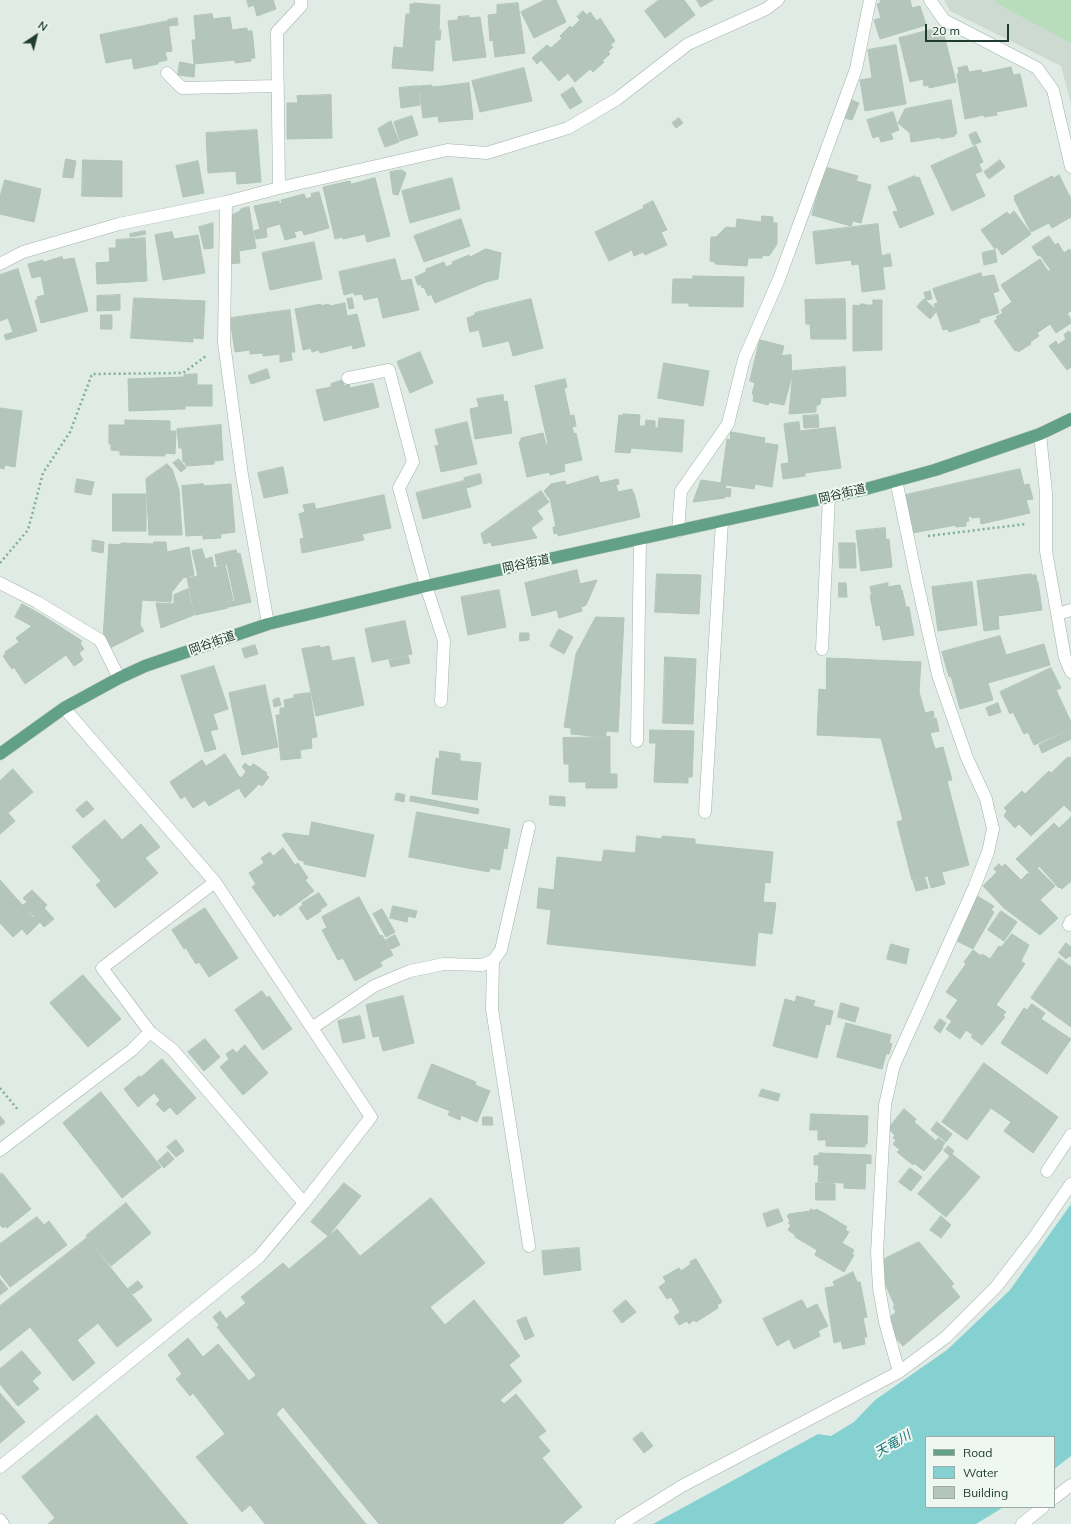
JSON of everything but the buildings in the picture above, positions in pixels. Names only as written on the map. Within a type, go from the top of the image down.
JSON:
[{"type":"main road","name":"岡谷街道","points":[[0,754],[64,708],[118,678],[145,666],[268,624],[426,586],[640,540],[829,497],[896,480],[935,470],[1040,434],[1071,419]]},
{"type":"street","points":[[279,188],[277,32],[301,6],[301,0]]},
{"type":"street","points":[[0,264],[23,252],[119,224],[226,202],[279,188],[447,150],[487,153],[568,128],[617,100],[688,44],[766,9],[778,0]]},
{"type":"street","points":[[678,531],[681,491],[728,424],[744,359],[779,279],[856,69],[870,0]]},
{"type":"street","points":[[930,0],[944,20],[1037,68],[1053,90],[1071,167]]},
{"type":"street","points":[[167,73],[182,88],[278,86]]},
{"type":"street","points":[[226,202],[224,343],[242,475],[268,624]]},
{"type":"street","points":[[348,378],[389,370],[413,462],[399,488],[426,586],[444,641],[441,701]]},
{"type":"street","points":[[1040,434],[1046,493],[1046,551],[1065,658],[1071,672]]},
{"type":"street","points":[[896,480],[938,675],[967,758],[986,799],[993,829],[988,852],[974,888],[894,1065],[885,1105],[877,1253],[879,1288],[885,1322],[899,1372]]},
{"type":"street","points":[[822,649],[829,497]]},
{"type":"street","points":[[706,812],[722,521]]},
{"type":"street","points":[[637,741],[640,540]]},
{"type":"street","points":[[0,583],[37,602],[100,640],[118,678]]},
{"type":"street","points":[[1058,614],[1071,610]]},
{"type":"street","points":[[0,1467],[259,1257],[372,1117],[215,882],[64,708]]},
{"type":"street","points":[[312,1028],[374,986],[410,971],[444,964],[482,965],[493,961],[501,950],[529,827]]},
{"type":"street","points":[[215,882],[102,968],[150,1032],[173,1050],[304,1203]]},
{"type":"street","points":[[493,961],[492,1008],[529,1246]]},
{"type":"street","points":[[0,1150],[132,1050],[150,1032]]},
{"type":"street","points":[[1047,1170],[1071,1135]]},
{"type":"street","points":[[621,1524],[682,1486],[899,1372],[946,1337],[996,1287],[1034,1239],[1071,1184]]},
{"type":"street","points":[[1055,1497],[1071,1485]]},
{"type":"street","points":[[1022,1524],[1042,1508]]},
{"type":"street","points":[[0,1520],[2,1524]]},
{"type":"path","points":[[0,562],[28,530],[43,473],[70,432],[92,374],[182,373],[224,343]]},
{"type":"path","points":[[908,538],[1046,521]]},
{"type":"path","points":[[0,1088],[31,1126]]},
{"type":"shaded area","points":[[944,0],[1071,0],[1071,104],[1061,66],[950,11]]},
{"type":"green space","points":[[995,0],[1071,0],[1071,43],[998,4]]},
{"type":"water","name":"天竜川","points":[[1071,1204],[1071,1456],[1055,1468],[1055,1436],[925,1436],[925,1508],[1002,1508],[976,1524],[653,1524],[818,1434],[831,1436],[854,1422],[875,1400],[947,1350],[1010,1290]]}]
